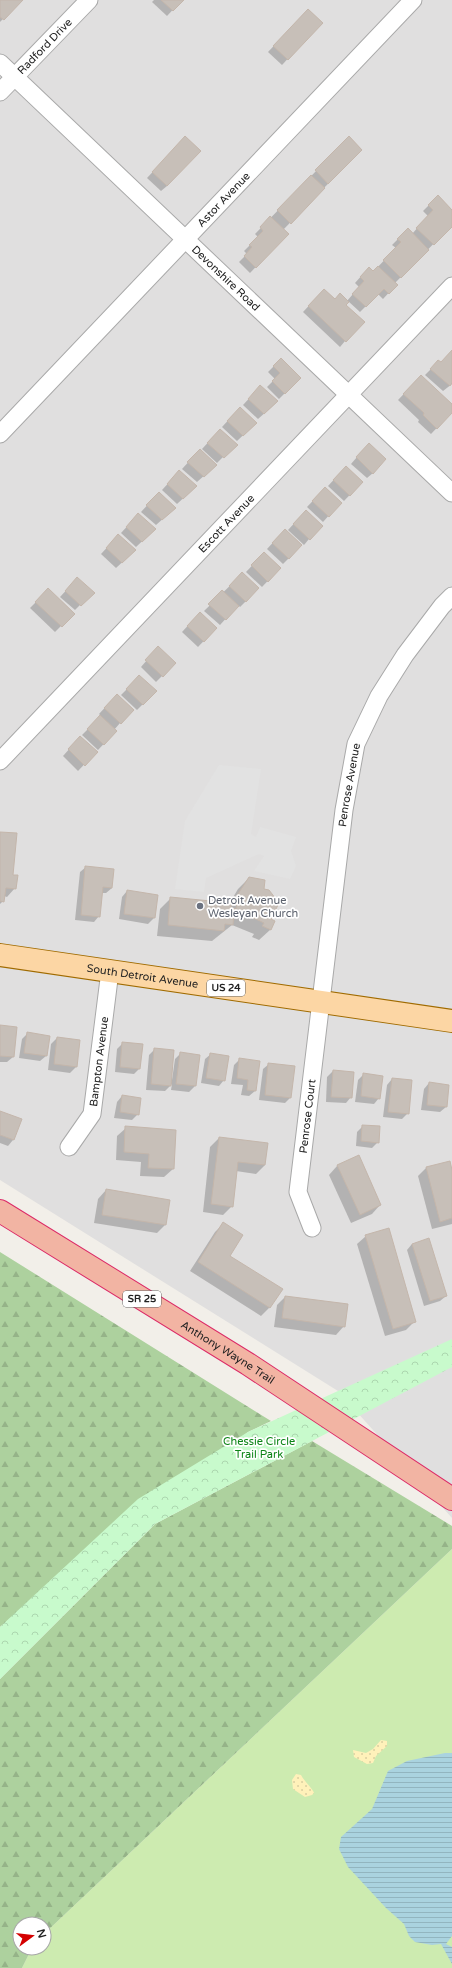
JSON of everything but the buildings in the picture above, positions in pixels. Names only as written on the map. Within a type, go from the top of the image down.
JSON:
[{"type":"highway","name":"Anthony Wayne Trail","points":[[0,1211],[248,1364],[452,1499]]},
{"type":"main road","name":"South Detroit Avenue","points":[[0,955],[452,1020]]},
{"type":"street","name":"Radford Drive","points":[[0,92],[89,0]]},
{"type":"street","name":"Astor Avenue","points":[[0,434],[413,0]]},
{"type":"street","name":"Devonshire Road","points":[[0,62],[452,493]]},
{"type":"street","name":"Escott Avenue","points":[[0,761],[452,286]]},
{"type":"street","name":"Penrose Avenue","points":[[320,1001],[344,810],[356,744],[379,696],[405,655],[442,606],[452,596]]},
{"type":"street","name":"Bampton Avenue","points":[[69,1146],[92,1114],[110,971]]},
{"type":"street","name":"Penrose Court","points":[[312,1228],[298,1192],[320,1001]]},
{"type":"shaded area","points":[[0,0],[452,0],[452,1518],[338,1391],[0,1180]]},
{"type":"shaded area","points":[[219,765],[261,769],[251,834],[256,837],[260,827],[296,837],[291,851],[296,866],[290,879],[254,871],[264,856],[259,854],[206,878],[204,892],[175,889],[185,821]]},
{"type":"green space","points":[[0,1252],[271,1421],[248,1432],[0,1627]]},
{"type":"green space","name":"Chessie Circle Trail Park","points":[[452,1339],[452,1367],[155,1524],[0,1679],[0,1627],[138,1499],[248,1432]]},
{"type":"green space","points":[[312,1441],[452,1526],[452,1549],[52,1926],[52,1916],[12,1916],[12,1956],[28,1956],[22,1968],[0,1968],[0,1679],[155,1524]]},
{"type":"green space","points":[[452,1549],[452,1968],[22,1968],[28,1956],[52,1956],[52,1926]]},
{"type":"sand","points":[[381,1740],[387,1741],[387,1746],[376,1756],[373,1763],[367,1764],[354,1757],[353,1750],[366,1753],[373,1749]]},
{"type":"sand","points":[[296,1774],[301,1775],[312,1789],[314,1793],[312,1795],[305,1797],[293,1789],[292,1780]]},
{"type":"water","points":[[445,1753],[452,1753],[452,1936],[446,1944],[452,1947],[452,1964],[441,1944],[432,1945],[415,1942],[409,1936],[404,1924],[386,1908],[348,1867],[339,1849],[341,1837],[372,1809],[388,1771],[407,1761]]},
{"type":"place","name":"Detroit Avenue Wesleyan Church","points":[[200,906]]}]
